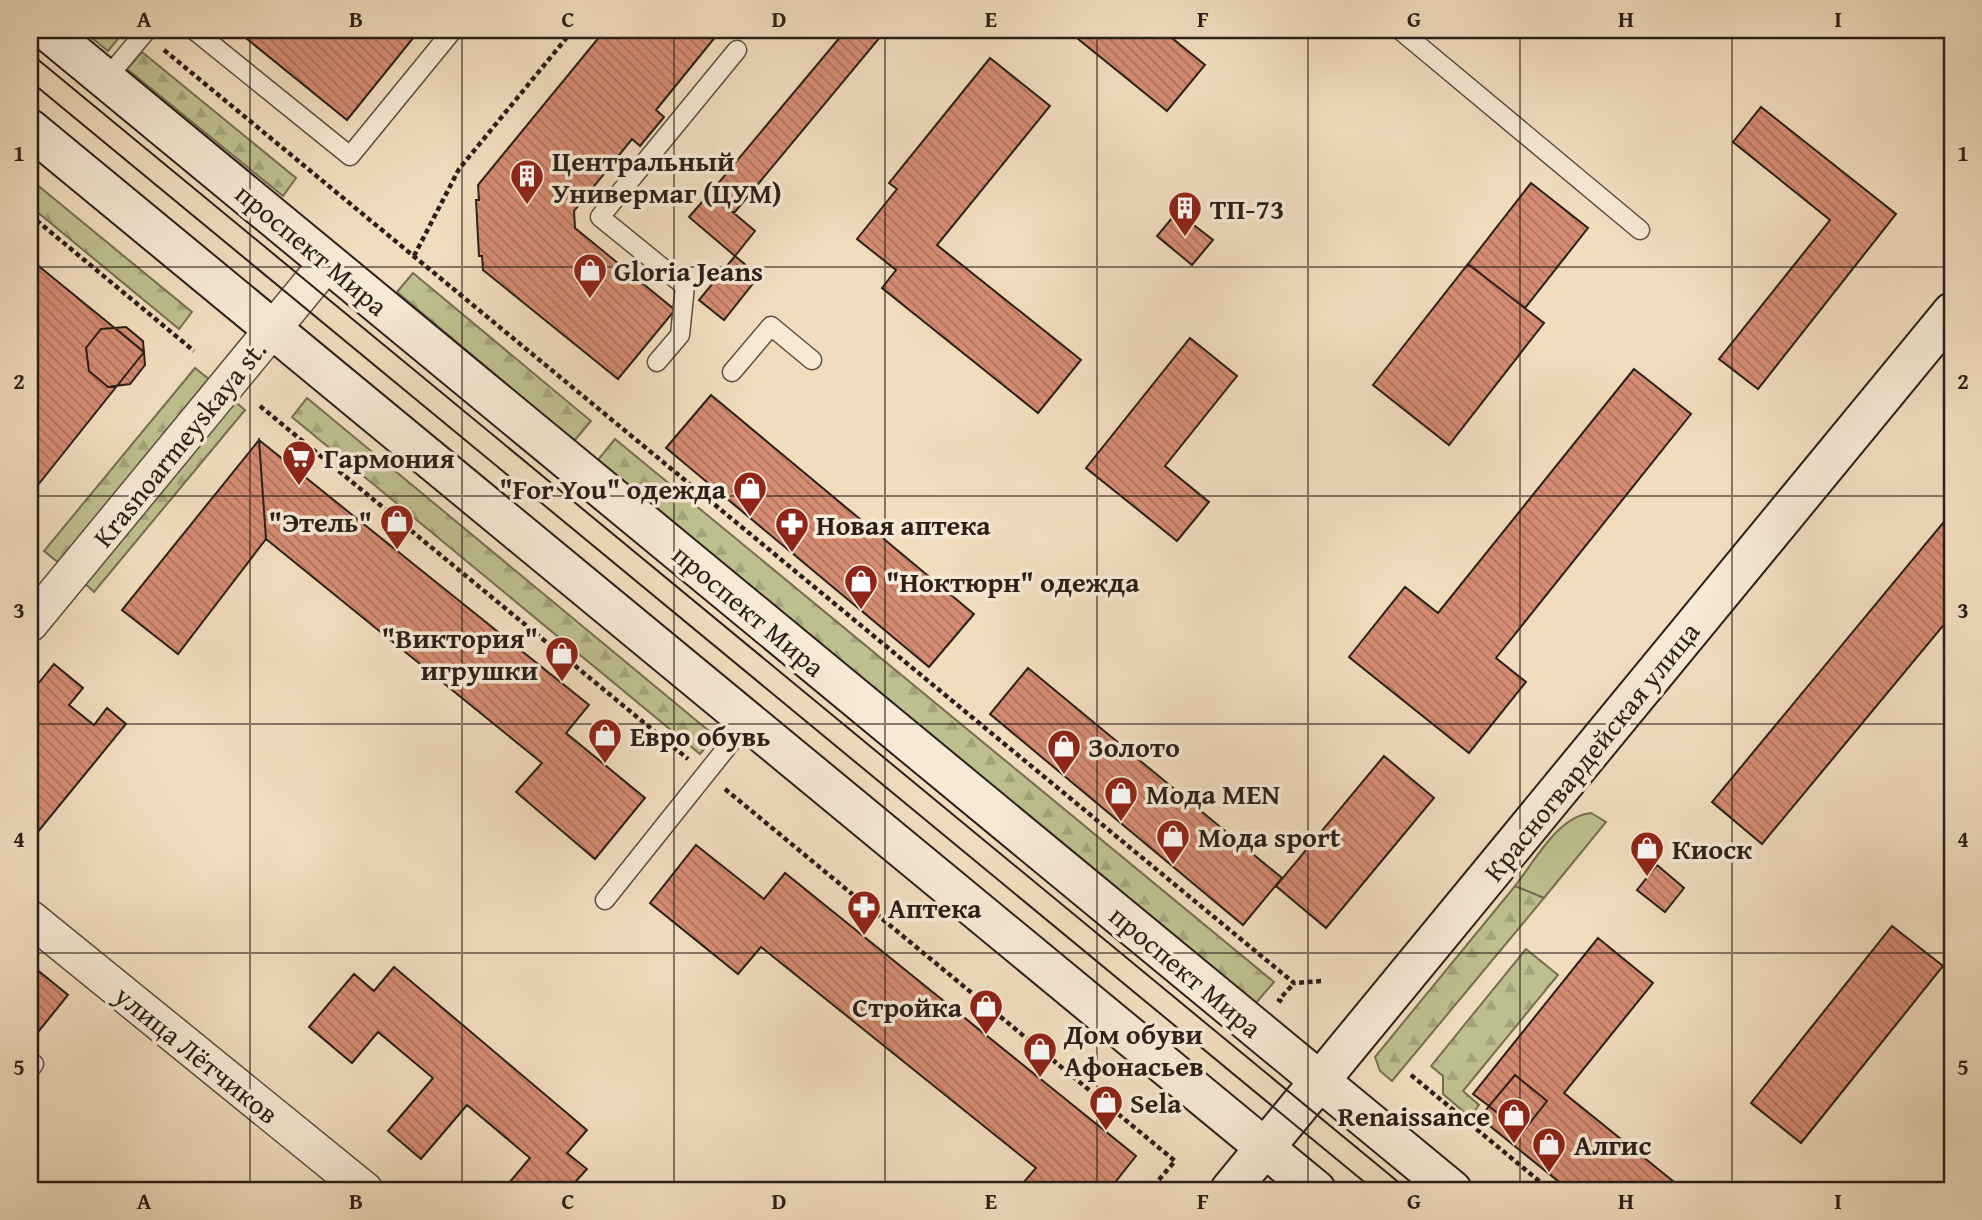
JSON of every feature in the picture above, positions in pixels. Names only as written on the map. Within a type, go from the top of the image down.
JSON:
[{"type":"main road","name":"проспект Мира","points":[[46,30],[1452,1190]]},
{"type":"main road","points":[[30,129],[1316,1190]]},
{"type":"main road","name":"Красногвардейская улица","points":[[1230,1190],[1952,312]]},
{"type":"street","name":"Krasnoarmeyskaya st.","points":[[30,624],[328,262]]},
{"type":"street","name":"улица Лётчиков","points":[[30,918],[365,1190]]},
{"type":"lane","points":[[194,30],[350,156],[453,30]]},
{"type":"lane","points":[[1399,30],[1640,230]]},
{"type":"lane","points":[[106,79],[145,32]]},
{"type":"lane","points":[[657,362],[680,335],[685,286],[600,217],[737,50]]},
{"type":"lane","points":[[732,372],[771,326],[812,360]]},
{"type":"lane","points":[[605,900],[748,721]]},
{"type":"path","points":[[414,256],[459,169],[573,30]]},
{"type":"path","points":[[145,32],[1294,983],[1322,981]]},
{"type":"path","points":[[30,215],[194,351]]},
{"type":"path","points":[[1287,1006],[1279,1000],[1294,983]]},
{"type":"path","points":[[1411,1075],[1550,1190]]},
{"type":"path","points":[[1150,1190],[1175,1161]]},
{"type":"green space","points":[[82,30],[117,30],[122,34],[108,51]]},
{"type":"green space","points":[[142,52],[296,178],[283,196],[127,69]]},
{"type":"green space","points":[[30,179],[192,312],[179,329],[30,206]]},
{"type":"green space","points":[[413,273],[591,421],[574,441],[397,292]]},
{"type":"green space","points":[[195,368],[210,380],[59,563],[44,551]]},
{"type":"green space","points":[[307,398],[715,736],[700,754],[292,417]]},
{"type":"green space","points":[[232,399],[245,410],[94,592],[82,581]]},
{"type":"green space","points":[[615,439],[1274,982],[1255,1004],[597,461]]},
{"type":"green space","points":[[1591,813],[1606,822],[1544,898],[1515,886],[1558,831],[1579,816]]},
{"type":"green space","points":[[1515,886],[1544,898],[1392,1081],[1380,1071],[1375,1057]]},
{"type":"green space","points":[[1526,949],[1558,975],[1463,1091],[1479,1105],[1470,1117],[1443,1094],[1443,1076],[1431,1066]]},
{"type":"building","points":[[236,30],[405,30],[414,37],[347,120]]},
{"type":"building","name":"Центральный Универмаг (ЦУМ)","points":[[605,30],[721,30],[656,110],[664,117],[640,146],[632,139],[574,211],[575,228],[675,310],[618,379],[483,270],[482,256],[479,256],[476,200],[479,200],[478,185]]},
{"type":"building","points":[[846,30],[886,30],[734,213],[710,193]]},
{"type":"building","points":[[1067,30],[1162,30],[1205,65],[1167,111]]},
{"type":"building","points":[[990,58],[1050,106],[937,245],[1081,360],[1038,413],[882,288],[896,270],[857,239],[897,189],[889,183]]},
{"type":"building","points":[[1761,107],[1896,214],[1758,389],[1719,359],[1830,220],[1733,142]]},
{"type":"building","points":[[1531,183],[1588,228],[1525,308],[1468,264]]},
{"type":"building","points":[[710,193],[755,231],[735,256],[689,217]]},
{"type":"building","name":"ТП-73","points":[[1177,212],[1213,240],[1192,265],[1157,236]]},
{"type":"building","points":[[735,256],[759,276],[724,320],[699,300]]},
{"type":"building","points":[[30,259],[144,352],[30,495],[30,368],[34,363],[30,360]]},
{"type":"building","points":[[1468,264],[1544,323],[1449,445],[1373,385]]},
{"type":"building","points":[[126,327],[143,341],[145,365],[130,384],[108,387],[89,371],[86,348],[101,329]]},
{"type":"building","points":[[1190,338],[1237,376],[1165,466],[1209,502],[1177,541],[1086,468]]},
{"type":"building","points":[[1634,369],[1691,414],[1496,658],[1526,682],[1469,753],[1349,657],[1405,587],[1438,613]]},
{"type":"building","points":[[711,395],[974,614],[929,667],[666,448]]},
{"type":"building","points":[[259,440],[266,539],[178,654],[122,610]]},
{"type":"building","points":[[259,440],[589,705],[566,733],[645,798],[595,859],[516,792],[542,763],[266,539]]},
{"type":"building","points":[[1952,512],[1952,615],[1762,844],[1712,802]]},
{"type":"building","points":[[54,664],[83,688],[69,705],[94,725],[107,708],[126,724],[32,839],[30,737],[37,728],[30,721],[30,694]]},
{"type":"building","points":[[1028,668],[1282,878],[1243,925],[990,714]]},
{"type":"building","points":[[1384,756],[1434,798],[1326,928],[1276,886]]},
{"type":"building","points":[[696,845],[764,899],[785,873],[1136,1156],[1109,1190],[1017,1190],[1036,1168],[761,947],[738,974],[650,903]]},
{"type":"building","points":[[1657,865],[1684,888],[1665,912],[1637,890]]},
{"type":"building","points":[[1892,926],[1943,966],[1801,1143],[1751,1103]]},
{"type":"building","points":[[1598,938],[1653,983],[1564,1093],[1684,1190],[1569,1190],[1480,1118],[1489,1106],[1473,1094]]},
{"type":"building","points":[[30,964],[68,995],[30,1042]]},
{"type":"building","points":[[394,967],[587,1130],[567,1153],[587,1169],[568,1190],[515,1190],[508,1184],[530,1158],[467,1105],[421,1159],[388,1131],[433,1078],[378,1032],[352,1063],[309,1027],[354,974],[374,991]]},
{"type":"building","points":[[1515,1075],[1547,1101],[1522,1133],[1489,1106]]},
{"type":"tram line","points":[[30,53],[1408,1190]]},
{"type":"tram line","points":[[30,81],[1374,1190]]},
{"type":"place","name":"Центральный Универмаг (ЦУМ)","points":[[527,206]]},
{"type":"place","name":"ТП-73","points":[[1185,238]]},
{"type":"place","name":"Gloria Jeans","points":[[590,300]]},
{"type":"place","name":"Гармония","points":[[299,487]]},
{"type":"place","name":"\"For You\" одежда","points":[[750,518]]},
{"type":"place","name":"\"Этель\"","points":[[397,551]]},
{"type":"place","name":"Новая аптека","points":[[792,554]]},
{"type":"place","name":"\"Ноктюрн\" одежда","points":[[861,611]]},
{"type":"place","name":"\"Виктория\" игрушки","points":[[562,683]]},
{"type":"place","name":"Евро обувь","points":[[605,765]]},
{"type":"place","name":"Золото","points":[[1064,776]]},
{"type":"place","name":"Мода MEN","points":[[1121,823]]},
{"type":"place","name":"Мода sport","points":[[1173,866]]},
{"type":"place","name":"Киоск","points":[[1647,878]]},
{"type":"place","name":"Аптека","points":[[864,937]]},
{"type":"place","name":"Стройка","points":[[986,1036]]},
{"type":"place","name":"Дом обуви Афонасьев","points":[[1040,1079]]},
{"type":"place","name":"Sela","points":[[1106,1132]]},
{"type":"place","name":"Renaissance","points":[[1514,1145]]},
{"type":"place","name":"Алгис","points":[[1549,1174]]}]
